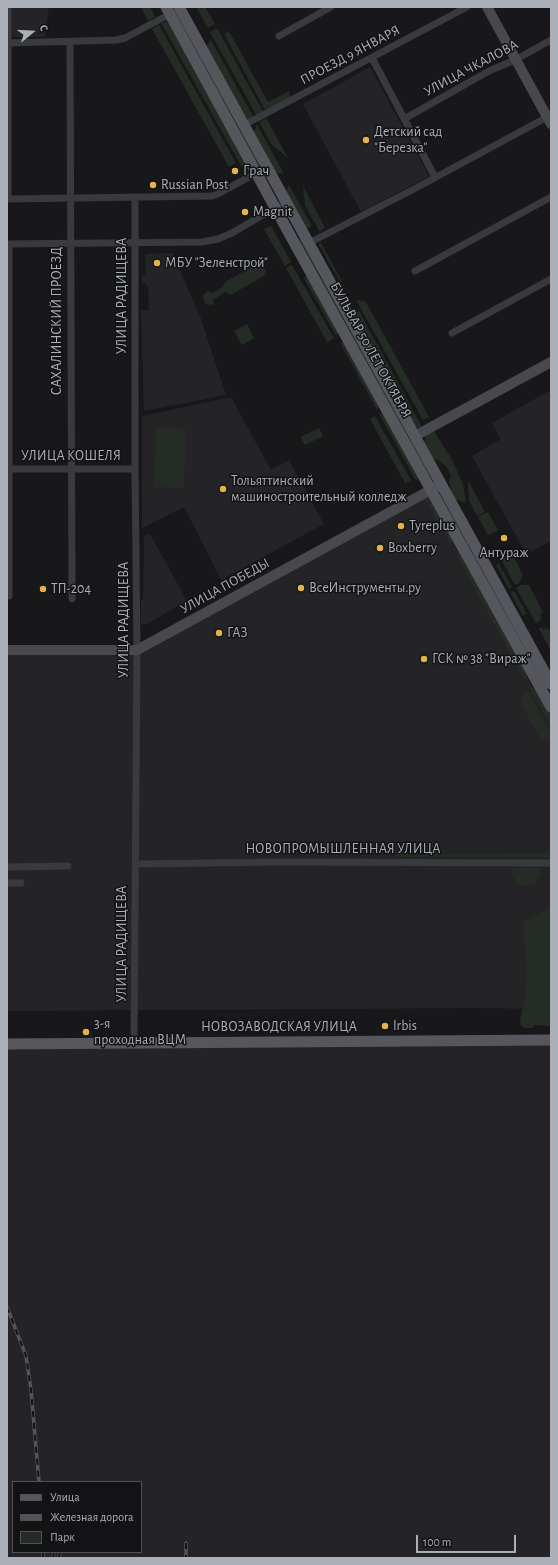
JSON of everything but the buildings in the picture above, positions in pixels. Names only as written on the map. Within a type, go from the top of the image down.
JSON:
[{"type":"main road","points":[[486,7],[550,119]]},
{"type":"main road","name":"БУЛЬВАР 50 ЛЕТ ОКТЯБРЯ","points":[[176,9],[287,202],[415,436],[436,487]]},
{"type":"main road","name":"БУЛЬВАР 50 ЛЕТ ОКТЯБРЯ","points":[[176,9],[257,173],[485,576],[551,708]]},
{"type":"main road","points":[[415,436],[551,362]]},
{"type":"main road","name":"УЛИЦА ПОБЕДЫ","points":[[7,650],[137,650],[436,487]]},
{"type":"main road","name":"БУЛЬВАР 50 ЛЕТ ОКТЯБРЯ","points":[[485,576],[551,684]]},
{"type":"main road","name":"НОВОЗАВОДСКАЯ УЛИЦА","points":[[7,1044],[551,1040]]},
{"type":"street","points":[[8,7],[7,199],[212,196],[267,167]]},
{"type":"street","points":[[279,36],[331,7]]},
{"type":"street","name":"ПРОЕЗД 9 ЯНВАРЯ","points":[[244,126],[467,7]]},
{"type":"street","points":[[8,43],[70,42],[116,40],[126,38],[176,9]]},
{"type":"street","name":"УЛИЦА ЧКАЛОВА","points":[[404,119],[489,71],[515,60],[551,40]]},
{"type":"street","name":"САХАЛИНСКИЙ ПРОЕЗД","points":[[70,42],[72,599]]},
{"type":"street","points":[[372,58],[435,177]]},
{"type":"street","points":[[309,243],[550,119]]},
{"type":"street","points":[[415,271],[551,197]]},
{"type":"street","name":"УЛИЦА РАДИЩЕВА","points":[[134,1043],[137,650],[135,198]]},
{"type":"street","points":[[10,596],[8,469],[8,244],[70,242],[202,242],[218,239],[287,202]]},
{"type":"street","points":[[452,333],[551,279]]},
{"type":"street","name":"УЛИЦА КОШЕЛЯ","points":[[8,469],[135,469]]},
{"type":"street","name":"НОВОПРОМЫШЛЕННАЯ УЛИЦА","points":[[136,864],[280,862],[551,863]]},
{"type":"street","points":[[7,867],[68,866]]},
{"type":"street","points":[[7,883],[21,883]]},
{"type":"shaded area","points":[[10,7],[49,7],[45,37],[10,37]]},
{"type":"shaded area","name":"Детский сад \"Березка\"","points":[[370,67],[429,176],[361,212],[303,104]]},
{"type":"shaded area","points":[[172,253],[200,316],[226,395],[144,411],[141,311],[149,310],[148,286],[146,286],[146,283],[142,283],[142,275],[146,275],[145,254]]},
{"type":"shaded area","points":[[551,390],[551,541],[526,554],[472,456],[501,439],[492,423]]},
{"type":"shaded area","name":"Тольяттинский машиностроительный колледж","points":[[231,397],[271,470],[289,460],[324,524],[221,580],[184,507],[142,528],[142,416]]},
{"type":"shaded area","points":[[429,496],[551,721],[551,1009],[473,1008],[7,1011],[7,653],[140,652]]},
{"type":"shaded area","points":[[150,534],[187,601],[147,624],[141,624],[144,537]]},
{"type":"shaded area","points":[[551,1041],[551,1558],[7,1558],[7,1044]]},
{"type":"green space","points":[[141,7],[150,7],[155,17],[148,21]]},
{"type":"green space","points":[[196,7],[205,7],[215,24],[208,28]]},
{"type":"green space","points":[[178,16],[260,165],[258,165],[177,17]]},
{"type":"green space","points":[[168,22],[247,168],[244,171],[161,23]]},
{"type":"green space","points":[[159,25],[236,163],[229,167],[152,29]]},
{"type":"green space","points":[[217,28],[264,113],[257,116],[210,32]]},
{"type":"green space","points":[[229,31],[268,102],[289,91],[290,98],[266,112],[224,34]]},
{"type":"green space","points":[[211,40],[254,118],[247,119],[205,47]]},
{"type":"green space","points":[[266,118],[288,158],[272,145],[259,122]]},
{"type":"green space","points":[[257,124],[284,174],[276,173],[254,133]]},
{"type":"green space","points":[[289,185],[312,226],[306,230],[286,191]]},
{"type":"green space","points":[[303,186],[325,228],[319,231],[305,205]]},
{"type":"green space","points":[[271,226],[291,262],[285,266],[264,229]]},
{"type":"green space","points":[[303,238],[430,473],[427,473],[298,240]]},
{"type":"green space","points":[[320,241],[342,281],[340,282],[319,245]]},
{"type":"green space","points":[[257,264],[261,264],[266,271],[264,276],[230,295],[225,292],[213,300],[214,302],[212,305],[206,304],[203,298],[204,294],[208,291],[212,293],[223,287],[225,282]]},
{"type":"green space","points":[[292,265],[334,338],[327,342],[286,268]]},
{"type":"green space","points":[[306,276],[317,290],[338,332],[336,336],[304,278]]},
{"type":"green space","points":[[356,300],[366,302],[429,417],[423,420]]},
{"type":"green space","points":[[359,311],[422,427],[419,428],[414,426],[358,325],[355,313]]},
{"type":"green space","points":[[247,324],[254,338],[242,345],[234,331]]},
{"type":"green space","points":[[340,342],[344,343],[380,405],[377,410]]},
{"type":"green space","points":[[379,413],[384,414],[418,478],[416,481]]},
{"type":"green space","points":[[375,416],[411,480],[405,483],[370,419]]},
{"type":"green space","points":[[156,428],[186,429],[184,488],[154,487]]},
{"type":"green space","points":[[319,428],[323,436],[305,445],[301,437]]},
{"type":"green space","points":[[433,430],[451,458],[463,484],[466,503],[454,499],[449,482],[451,476],[447,467],[438,460],[432,459],[424,445],[426,435]]},
{"type":"green space","points":[[468,480],[485,512],[477,516],[469,501]]},
{"type":"green space","points":[[423,496],[429,496],[453,539],[450,543]]},
{"type":"green space","points":[[488,512],[498,530],[488,535],[478,517]]},
{"type":"green space","points":[[519,550],[520,552],[513,556],[523,575],[519,583],[515,585],[501,559]]},
{"type":"green space","points":[[463,553],[528,676],[525,680],[457,556]]},
{"type":"green space","points":[[499,564],[512,587],[509,589],[496,565]]},
{"type":"green space","points":[[521,585],[529,585],[543,612],[540,614],[542,617],[540,618],[541,620],[536,623],[516,588]]},
{"type":"green space","points":[[514,591],[527,614],[523,616],[511,594],[511,592]]},
{"type":"green space","points":[[542,627],[543,630],[547,627],[551,634],[551,651],[539,629]]},
{"type":"green space","points":[[534,687],[551,715],[551,726],[529,688]]},
{"type":"green space","points":[[527,690],[551,733],[551,740],[540,738],[521,704],[521,698]]},
{"type":"green space","points":[[396,851],[401,854],[551,853],[551,857],[400,857],[396,854]]},
{"type":"green space","points":[[513,868],[538,868],[541,873],[534,885],[517,885],[511,873]]},
{"type":"green space","points":[[551,908],[551,1026],[534,1025],[533,1028],[525,1028],[521,1026],[520,1021],[527,974],[523,922]]},
{"type":"railway","points":[[7,1307],[26,1356],[31,1390],[39,1481]]},
{"type":"railway","points":[[186,1543],[186,1558]]},
{"type":"railway","points":[[43,1553],[43,1558]]},
{"type":"railway","points":[[53,1558],[54,1553]]},
{"type":"railway","points":[[59,1558],[60,1553]]},
{"type":"place","name":"Детский сад \"Березка\"","points":[[366,140]]},
{"type":"place","name":"Грач","points":[[235,171]]},
{"type":"place","name":"Russian Post","points":[[153,185]]},
{"type":"place","name":"Magnit","points":[[245,212]]},
{"type":"place","name":"МБУ \"Зеленстрой\"","points":[[157,263]]},
{"type":"place","name":"Тольяттинский машиностроительный колледж","points":[[223,489]]},
{"type":"place","name":"Tyreplus","points":[[401,526]]},
{"type":"place","name":"Антураж","points":[[504,538]]},
{"type":"place","name":"Boxberry","points":[[380,548]]},
{"type":"place","name":"ВсеИнструменты.ру","points":[[301,588]]},
{"type":"place","name":"ТП-204","points":[[43,589]]},
{"type":"place","name":"ГАЗ","points":[[219,633]]},
{"type":"place","name":"ГСК № 38 \"Вираж\"","points":[[424,659]]},
{"type":"place","name":"Irbis","points":[[385,1026]]},
{"type":"place","name":"3-я проходная ВЦМ","points":[[86,1032]]}]
